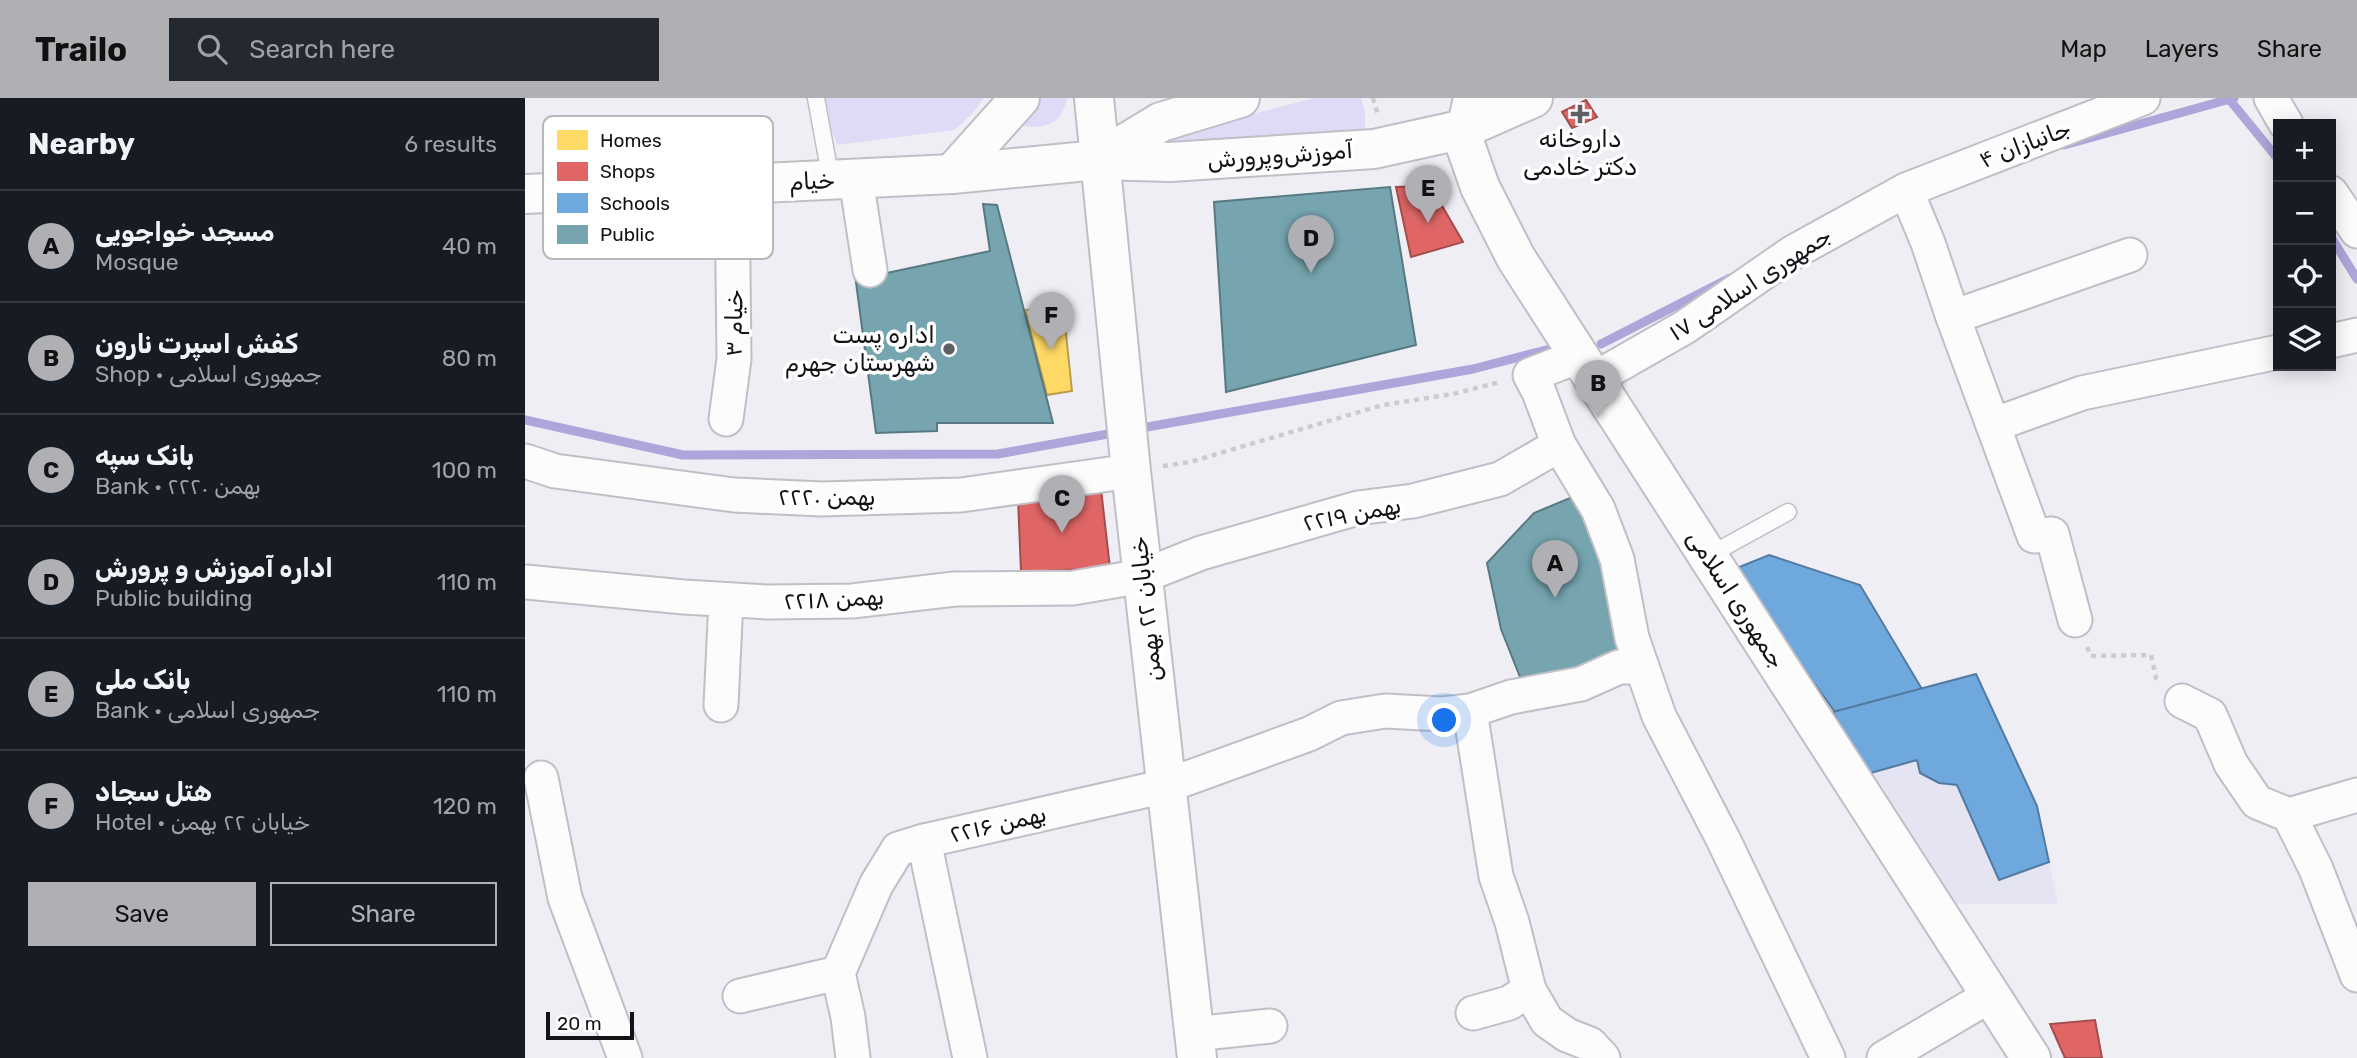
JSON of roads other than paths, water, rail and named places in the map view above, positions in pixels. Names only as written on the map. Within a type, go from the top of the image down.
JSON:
[{"type":"main road","points":[[952,174],[1020,98]]},
{"type":"main road","name":"خیابان ۲۲ بهمن","points":[[1094,98],[1098,160],[1131,471],[1196,1046]]},
{"type":"main road","name":"آموزش‌و‌پرورش","points":[[1098,160],[1170,162],[1374,149],[1466,114],[1533,98]]},
{"type":"main road","points":[[1098,160],[1161,122],[1228,99]]},
{"type":"main road","name":"جمهوری اسلامی","points":[[1466,114],[1480,187],[1516,258],[2031,1058]]},
{"type":"main road","points":[[1161,122],[1152,136],[1153,145],[1157,153],[1170,162]]},
{"type":"main road","name":"خیام","points":[[773,182],[952,174],[1098,160]]},
{"type":"main road","name":"خیام","points":[[525,194],[543,193]]},
{"type":"street","name":"جانبازان ۴","points":[[1906,190],[2143,98]]},
{"type":"street","points":[[2271,98],[2284,119]]},
{"type":"street","points":[[844,179],[870,270]]},
{"type":"street","points":[[1906,190],[1929,243],[1952,317],[2034,536],[2052,534],[2075,620]]},
{"type":"street","name":"جمهوری اسلامی ۱۷","points":[[1559,445],[1530,375],[1587,367],[1685,327],[1792,253],[1906,190]]},
{"type":"street","points":[[2336,200],[2357,232]]},
{"type":"street","points":[[1952,317],[2130,255]]},
{"type":"street","name":"خیام ۳","points":[[726,419],[734,359],[733,259]]},
{"type":"street","points":[[1993,425],[2082,393],[2273,353]]},
{"type":"street","points":[[1559,445],[1598,509],[1617,558],[1632,638],[1660,716],[1723,839],[1828,1058]]},
{"type":"street","name":"۲۲بهمن ۱۹","points":[[1143,576],[1201,553],[1345,511],[1413,501],[1500,479],[1559,445]]},
{"type":"street","name":"۲۲بهمن ۲۰","points":[[525,461],[555,471],[694,490],[734,495],[822,499],[961,495],[1131,471]]},
{"type":"street","name":"۲۲بهمن ۱۸","points":[[525,582],[767,602],[852,601],[955,589],[1073,588],[1143,576]]},
{"type":"street","points":[[721,705],[726,600]]},
{"type":"street","name":"۲۲بهمن ۱۶","points":[[970,1058],[924,841],[1166,786],[1309,734],[1341,718],[1385,711],[1441,714],[1470,710],[1511,697],[1581,684],[1619,667],[1641,667]]},
{"type":"street","points":[[2182,701],[2210,715],[2231,764],[2256,802],[2289,815],[2357,795]]},
{"type":"street","points":[[1470,710],[1496,876],[1529,990],[1547,1021],[1567,1035],[1590,1044],[1603,1058]]},
{"type":"street","points":[[541,778],[565,898],[625,1058]]},
{"type":"street","points":[[2289,815],[2316,869],[2357,975]]},
{"type":"street","points":[[846,1057],[838,973],[876,885],[898,849],[924,841]]},
{"type":"street","points":[[740,996],[838,973]]},
{"type":"street","points":[[1473,1013],[1509,1003],[1529,990]]},
{"type":"street","points":[[1884,1058],[1991,995]]},
{"type":"street","points":[[1196,1046],[1270,1026]]},
{"type":"lane","points":[[816,98],[844,179]]},
{"type":"lane","points":[[1708,556],[1789,512]]},
{"type":"waterway","points":[[2064,145],[2234,98]]},
{"type":"waterway","points":[[2229,99],[2273,153]]},
{"type":"waterway","points":[[2336,245],[2357,279]]},
{"type":"waterway","points":[[1601,344],[1730,278]]},
{"type":"waterway","points":[[1136,429],[1473,369],[1550,349]]},
{"type":"waterway","points":[[525,420],[683,455],[998,454],[1119,432]]},
{"type":"place","name":"داروخانه دکتر خادمی","points":[[1580,114]]},
{"type":"place","name":"بانک ملی","points":[[1428,223]]},
{"type":"place","name":"اداره آموزش و پرورش","points":[[1311,273]]},
{"type":"place","name":"اداره پست شهرستان جهرم","points":[[949,349]]},
{"type":"place","name":"هتل سجاد","points":[[1051,350]]},
{"type":"place","name":"کفش اسپرت نارون","points":[[1598,418]]},
{"type":"place","name":"بانک سپه","points":[[1062,533]]},
{"type":"place","name":"مسجد خواجویی","points":[[1555,598]]}]
